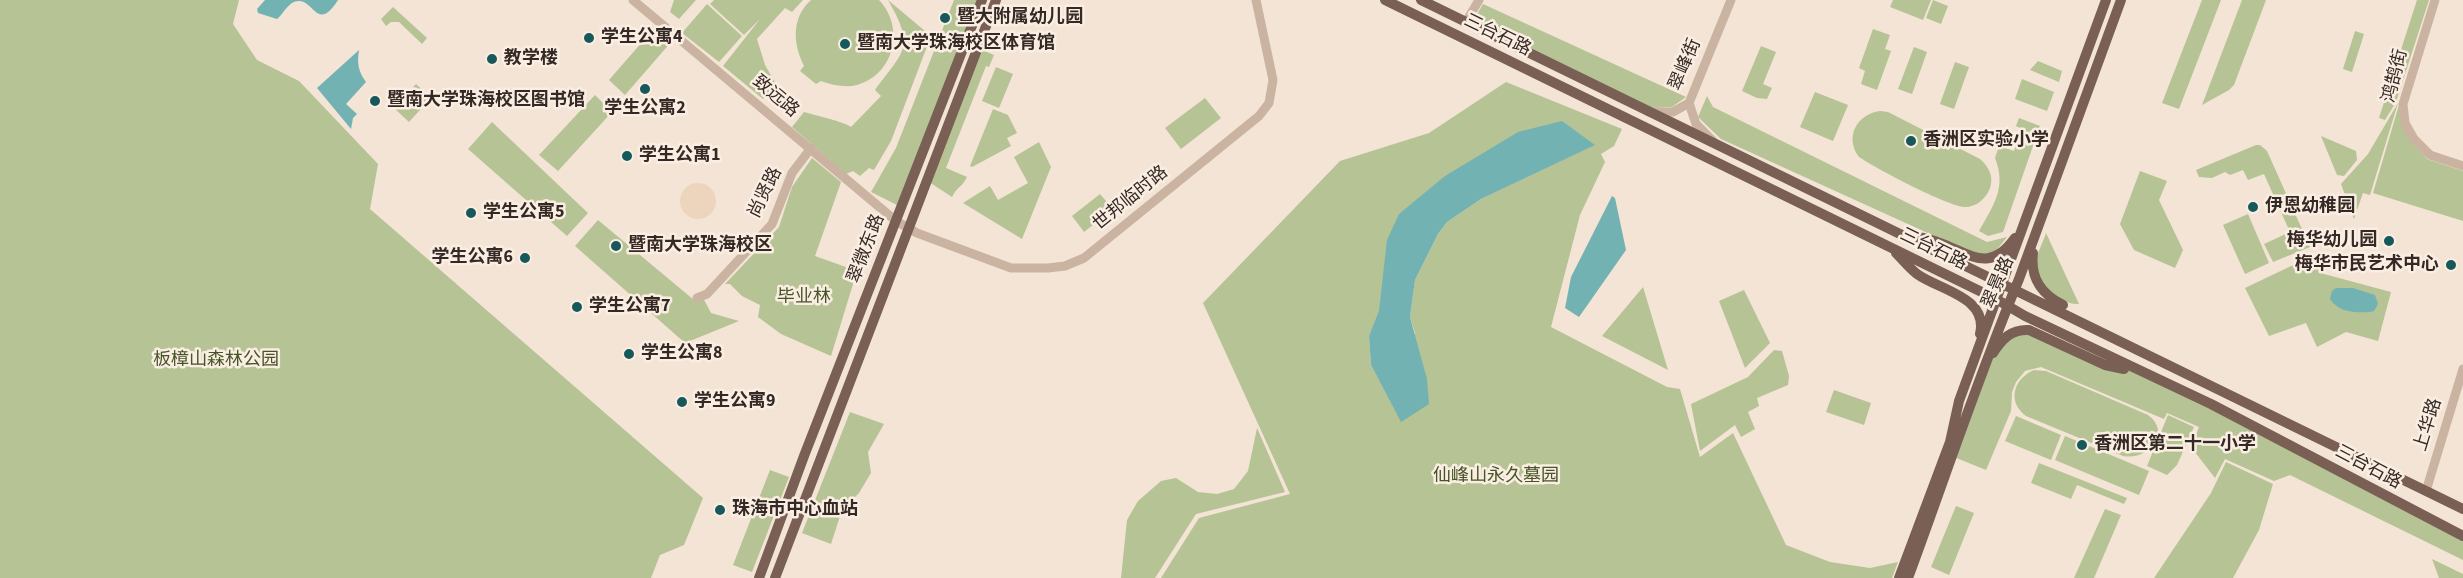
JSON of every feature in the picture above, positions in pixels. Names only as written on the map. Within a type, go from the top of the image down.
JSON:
[{"type":"main road","name":"翠微东路","points":[[759,578],[982,0]]},
{"type":"main road","name":"翠微东路","points":[[775,578],[996,0]]},
{"type":"main road","name":"三台石路","points":[[1385,0],[1996,299],[2008,307],[2211,404],[2463,536]]},
{"type":"main road","name":"三台石路","points":[[1421,0],[2463,509]]},
{"type":"main road","name":"翠景路","points":[[1899,578],[1950,442],[1959,401],[2106,0]]},
{"type":"main road","name":"翠景路","points":[[1908,578],[2121,0]]},
{"type":"main road","points":[[1897,232],[1938,242],[1976,259],[1992,259],[2007,249],[2024,226]]},
{"type":"main road","points":[[2035,235],[2031,267],[2035,280],[2043,291],[2052,299],[2133,339],[2175,368]]},
{"type":"main road","points":[[1890,247],[1916,274],[1965,298],[1977,311],[1983,325],[1976,356]]},
{"type":"main road","points":[[1975,391],[2000,343],[2008,335],[2019,330],[2034,331],[2105,365],[2148,375]]},
{"type":"street","name":"致远路","points":[[633,0],[896,221]]},
{"type":"street","name":"世邦临时路","points":[[896,221],[909,230],[1011,268],[1065,266],[1084,258],[1259,116],[1269,103],[1273,80],[1256,0]]},
{"type":"street","points":[[1466,22],[1479,0]]},
{"type":"street","name":"翠峰街","points":[[1648,112],[1673,112],[1689,103],[1731,0]]},
{"type":"street","name":"鸿鹄街","points":[[2435,0],[2403,104],[2405,123],[2414,139],[2430,155],[2463,166]]},
{"type":"street","points":[[1689,103],[1696,124],[1715,144]]},
{"type":"street","name":"尚贤路","points":[[697,298],[707,294],[772,224],[792,174],[811,148]]},
{"type":"street","name":"上华路","points":[[2426,491],[2463,369]]},
{"type":"green space","name":"板樟山森林公园","points":[[0,0],[239,0],[233,24],[257,60],[299,81],[378,164],[370,209],[703,498],[684,545],[660,555],[651,578],[0,578]]},
{"type":"green space","points":[[674,0],[696,0],[679,19],[670,12]]},
{"type":"green space","points":[[714,0],[803,0],[792,12],[785,8],[757,39],[765,65],[776,84],[763,99],[723,66],[760,19],[744,35],[710,4]]},
{"type":"green space","name":"暨南大学珠海校区体育馆","points":[[811,0],[879,0],[892,23],[893,36],[888,60],[880,71],[870,79],[848,86],[821,81],[816,84],[800,71],[804,66],[796,40],[797,23]]},
{"type":"green space","points":[[888,0],[931,36],[891,141],[874,170],[869,168],[860,176],[853,171],[846,174],[792,127],[804,112],[851,127],[881,96],[875,90],[899,57],[904,39],[897,16]]},
{"type":"green space","points":[[954,0],[978,0],[897,205],[871,192],[896,148]]},
{"type":"green space","points":[[1893,0],[1931,0],[1923,20],[1890,7]]},
{"type":"green space","points":[[1933,0],[1948,6],[1941,24],[1926,18]]},
{"type":"green space","points":[[2202,0],[2221,0],[2179,109],[2162,103]]},
{"type":"green space","points":[[2242,0],[2266,0],[2234,85],[2202,105]]},
{"type":"green space","points":[[2417,0],[2429,0],[2396,102],[2385,120],[2379,118]]},
{"type":"green space","points":[[707,4],[742,36],[719,62],[682,33]]},
{"type":"green space","points":[[1483,4],[1686,97],[1672,107],[1650,108],[1473,21]]},
{"type":"green space","points":[[393,7],[427,38],[422,44],[399,22],[391,22],[386,26],[381,19]]},
{"type":"green space","points":[[656,26],[672,41],[625,95],[609,80]]},
{"type":"green space","points":[[1873,29],[1890,35],[1885,49],[1891,51],[1877,90],[1861,84],[1865,71],[1859,68]]},
{"type":"green space","points":[[2355,31],[2364,34],[2352,72],[2343,69]]},
{"type":"green space","points":[[1761,46],[1776,52],[1763,84],[1772,88],[1767,99],[1757,98],[1742,91]]},
{"type":"green space","points":[[1914,47],[1927,52],[1912,94],[1898,89]]},
{"type":"green space","points":[[980,49],[994,55],[989,67],[986,66],[946,168],[967,177],[952,197],[929,182]]},
{"type":"green space","points":[[2038,61],[2062,71],[2059,82],[2030,70]]},
{"type":"green space","points":[[1955,62],[1969,67],[1954,109],[1940,104]]},
{"type":"green space","points":[[996,67],[1013,74],[999,108],[982,101]]},
{"type":"green space","points":[[2022,79],[2054,92],[2047,111],[2015,99]]},
{"type":"green space","name":"仙峰山永久墓园","points":[[1506,82],[1622,129],[1614,146],[1601,154],[1605,162],[1580,215],[1551,327],[1667,387],[1680,389],[1700,457],[1733,433],[1786,545],[1830,562],[1870,568],[1898,562],[1892,578],[1161,578],[1199,518],[1290,494],[1203,303],[1340,161],[1429,133]],"holes":[[[1594,145],[1481,199],[1447,222],[1438,234],[1415,280],[1410,317],[1415,333],[1401,421],[1371,365],[1369,336],[1445,176]]]},
{"type":"green space","points":[[416,84],[431,98],[409,122],[394,108]]},
{"type":"green space","points":[[1815,92],[1848,105],[1833,141],[1800,127]]},
{"type":"green space","points":[[595,95],[612,112],[558,171],[539,155]]},
{"type":"green space","points":[[1707,96],[1713,107],[1987,242],[2007,237],[1994,253],[1976,255],[1721,139],[1698,117]]},
{"type":"green space","points":[[1205,98],[1221,118],[1181,149],[1165,128]]},
{"type":"green space","points":[[2398,103],[2370,195],[2363,193],[2354,219],[2341,184],[2368,154]]},
{"type":"green space","points":[[2399,105],[2413,143],[2427,159],[2463,171],[2463,221],[2373,193]]},
{"type":"green space","points":[[993,109],[1008,115],[1017,133],[1007,138],[1011,146],[972,167],[970,166]]},
{"type":"green space","points":[[1880,111],[1888,112],[1980,159],[1991,176],[1990,188],[1986,196],[1973,206],[1957,205],[1912,186],[1859,157],[1853,142],[1855,128],[1865,117]]},
{"type":"green space","points":[[2019,118],[2040,126],[2003,232],[1988,236],[1979,231],[1999,188],[2000,179],[1995,158],[1999,146],[2014,151],[2022,129],[2016,126]]},
{"type":"green space","points":[[492,122],[588,213],[567,236],[468,149]]},
{"type":"green space","points":[[2321,136],[2356,151],[2357,160],[2344,176],[2337,175]]},
{"type":"green space","points":[[1039,142],[1051,167],[1022,239],[963,203],[990,186],[998,200],[1028,183],[1014,157]]},
{"type":"green space","points":[[2260,145],[2267,151],[2310,247],[2273,262],[2264,244],[2290,232],[2264,174],[2248,180],[2243,170],[2230,175],[2225,172],[2212,178],[2199,177],[2196,170]]},
{"type":"green space","name":"毕业林","points":[[812,158],[841,182],[815,256],[857,271],[831,356],[781,334],[758,317],[760,305],[742,296],[730,284],[725,284],[779,227],[792,187]]},
{"type":"green space","points":[[2140,171],[2167,181],[2159,200],[2183,250],[2175,268],[2134,250],[2120,224]]},
{"type":"green space","points":[[1100,194],[1113,209],[1084,232],[1072,216]]},
{"type":"green space","points":[[2248,214],[2269,263],[2245,274],[2223,225]]},
{"type":"green space","points":[[598,220],[694,300],[703,298],[711,313],[739,321],[685,343],[575,246]]},
{"type":"green space","points":[[2046,233],[2079,304],[2058,297],[2045,287],[2041,280],[2036,266]]},
{"type":"green space","points":[[2312,256],[2324,274],[2391,292],[2378,341],[2346,332],[2317,347],[2306,323],[2269,336],[2245,288]]},
{"type":"green space","points":[[1643,287],[1668,370],[1602,336]]},
{"type":"green space","points":[[1744,290],[1770,343],[1745,368],[1719,301]]},
{"type":"green space","points":[[2019,330],[2148,375],[2463,536],[2463,560],[2290,475],[2274,481],[2225,459],[2215,478],[2191,447],[2199,427],[2167,413],[2164,419],[2041,367],[2025,371],[2016,382],[2012,392],[2011,411],[1986,470],[1954,457],[1992,356]]},
{"type":"green space","points":[[1774,350],[1782,351],[1789,376],[1788,385],[1757,398],[1759,406],[1748,412],[1755,429],[1741,437],[1735,425],[1700,451],[1691,404],[1748,377]]},
{"type":"green space","points":[[2034,370],[2046,371],[2148,415],[2158,429],[2154,444],[2141,454],[2123,456],[2026,416],[2016,404],[2015,391],[2021,379]]},
{"type":"green space","points":[[1834,390],[1871,403],[1864,425],[1826,412]]},
{"type":"green space","points":[[850,412],[884,424],[868,452],[871,473],[859,493],[842,510],[831,544],[802,533]]},
{"type":"green space","points":[[2168,415],[2194,427],[2177,465],[2167,475],[2147,466]]},
{"type":"green space","points":[[2016,416],[2061,435],[2051,460],[2005,441]]},
{"type":"green space","points":[[1257,428],[1285,492],[1196,514],[1155,578],[1121,578],[1127,520],[1138,501],[1161,481],[1176,478],[1198,492],[1217,494],[1234,489],[1248,471]]},
{"type":"green space","points":[[2065,436],[2149,471],[2139,495],[2055,460]]},
{"type":"green space","points":[[2226,462],[2273,484],[2259,530],[2233,578],[2154,578],[2211,493]]},
{"type":"green space","points":[[2039,463],[2127,498],[2124,504],[2077,485],[2071,499],[2031,483]]},
{"type":"green space","points":[[770,470],[789,477],[752,572],[733,565]]},
{"type":"green space","points":[[1956,506],[1974,513],[1949,575],[1931,567]]},
{"type":"green space","points":[[2105,509],[2121,515],[2094,578],[2074,578]]},
{"type":"green space","points":[[2432,559],[2463,574],[2463,578],[2439,578]]},
{"type":"shaded area","points":[[698,183],[711,188],[716,201],[711,214],[698,219],[685,214],[680,201],[685,188]]},
{"type":"water","points":[[265,0],[338,0],[326,14],[317,12],[304,2],[295,2],[289,5],[277,19],[258,13],[257,9]]},
{"type":"water","points":[[359,50],[359,67],[366,82],[346,104],[357,114],[353,118],[351,129],[317,88]]},
{"type":"water","points":[[1562,121],[1595,145],[1481,199],[1447,222],[1438,234],[1415,280],[1410,317],[1427,379],[1429,404],[1401,422],[1371,365],[1369,336],[1379,311],[1387,240],[1399,214],[1445,176],[1518,132]]},
{"type":"water","points":[[1612,196],[1615,198],[1626,250],[1579,317],[1565,308],[1571,277]]},
{"type":"water","points":[[2336,288],[2353,288],[2375,295],[2378,304],[2374,311],[2370,312],[2353,312],[2342,309],[2330,299],[2332,291]]},
{"type":"place","name":"暨大附属幼儿园","points":[[945,18]]},
{"type":"place","name":"学生公寓4","points":[[589,38]]},
{"type":"place","name":"暨南大学珠海校区体育馆","points":[[845,44]]},
{"type":"place","name":"教学楼","points":[[492,59]]},
{"type":"place","name":"学生公寓2","points":[[645,89]]},
{"type":"place","name":"暨南大学珠海校区图书馆","points":[[375,101]]},
{"type":"place","name":"香洲区实验小学","points":[[1911,141]]},
{"type":"place","name":"学生公寓1","points":[[627,156]]},
{"type":"place","name":"伊恩幼稚园","points":[[2253,207]]},
{"type":"place","name":"学生公寓5","points":[[471,213]]},
{"type":"place","name":"梅华幼儿园","points":[[2389,241]]},
{"type":"place","name":"暨南大学珠海校区","points":[[616,246]]},
{"type":"place","name":"学生公寓6","points":[[525,258]]},
{"type":"place","name":"梅华市民艺术中心","points":[[2451,265]]},
{"type":"place","name":"学生公寓7","points":[[577,307]]},
{"type":"place","name":"学生公寓8","points":[[629,354]]},
{"type":"place","name":"学生公寓9","points":[[682,402]]},
{"type":"place","name":"香洲区第二十一小学","points":[[2082,445]]},
{"type":"place","name":"珠海市中心血站","points":[[720,510]]}]
